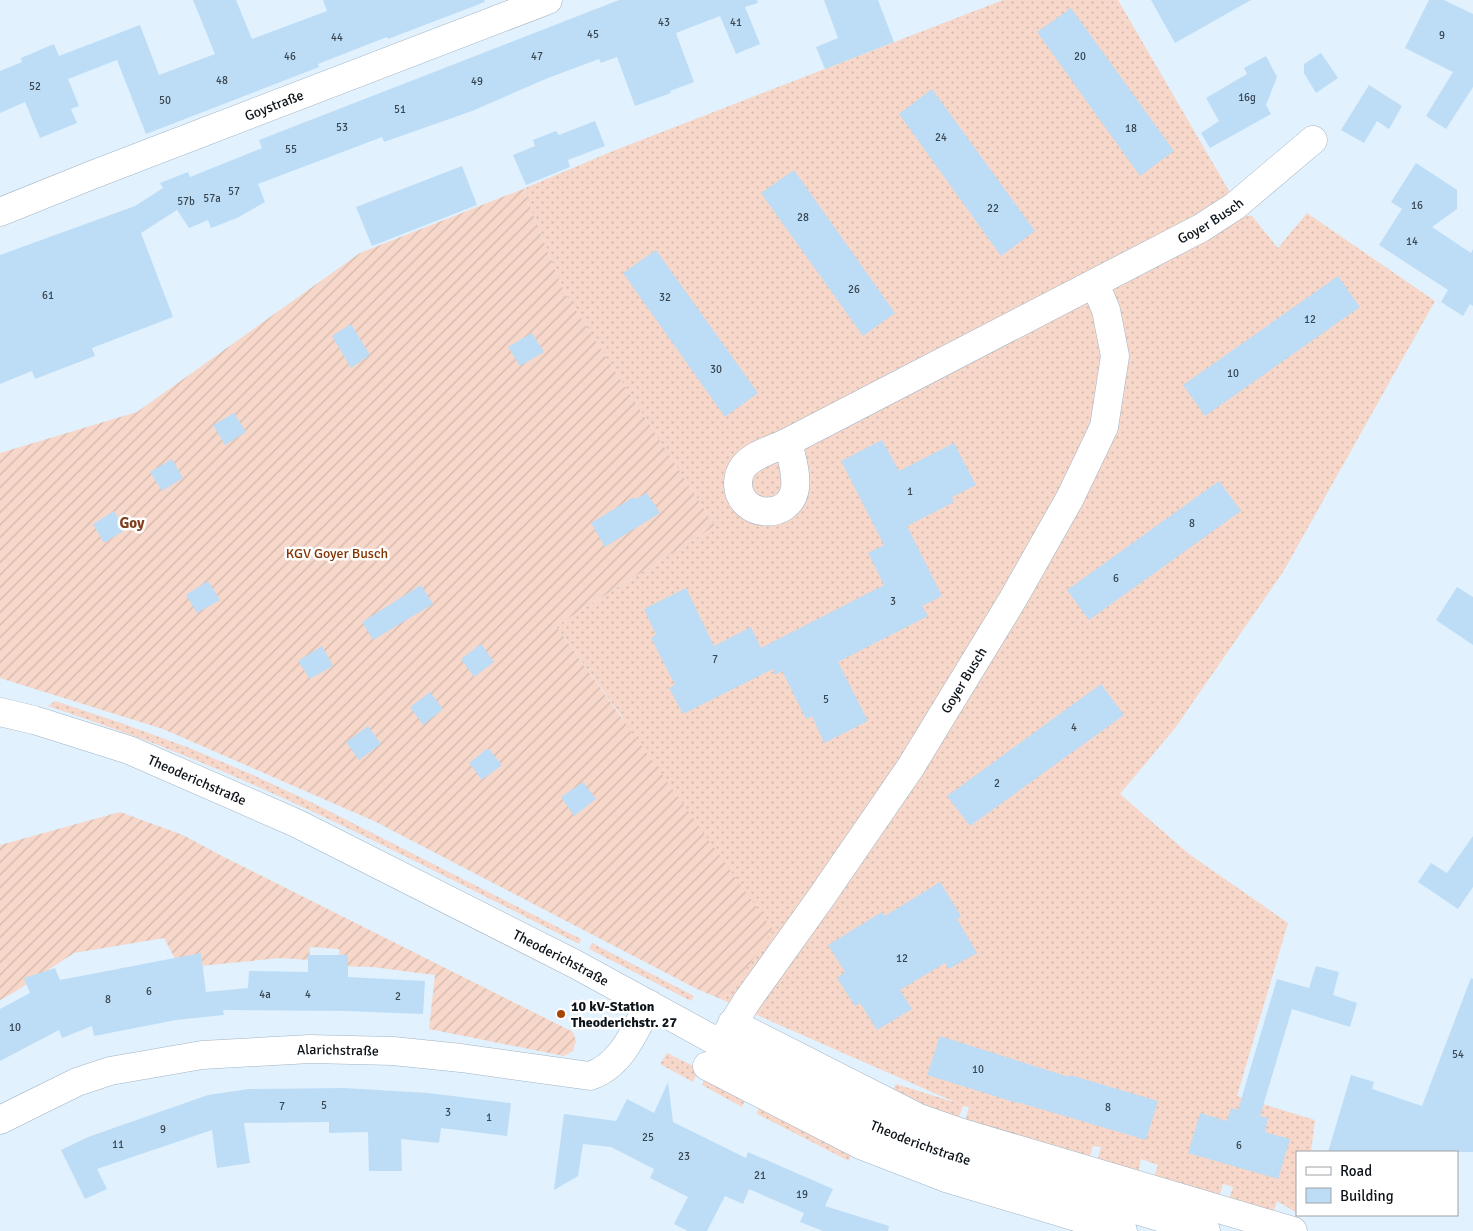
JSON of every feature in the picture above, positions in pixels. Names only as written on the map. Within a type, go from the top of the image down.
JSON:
[{"type":"street","name":"Goystraße","points":[[0,212],[548,0]]},
{"type":"street","name":"Goyer Busch","points":[[788,442],[1201,228],[1229,210],[1313,140]]},
{"type":"street","name":"Goyer Busch","points":[[720,1044],[910,768],[1014,599],[1070,498],[1104,427],[1115,356],[1106,310],[1095,284]]},
{"type":"street","name":"Theoderichstraße","points":[[0,712],[43,723],[129,750],[296,822],[575,964],[830,1103],[912,1141],[959,1157],[1206,1231]]},
{"type":"street","name":"Alarichstraße","points":[[0,1120],[77,1082],[110,1071],[202,1054],[310,1049],[392,1051],[461,1058],[590,1076],[603,1072],[615,1062],[626,1047],[649,1004]]},
{"type":"street","name":"Theoderichstraße","points":[[720,1044],[863,1146],[946,1178],[1123,1231]]},
{"type":"street","name":"Theoderichstraße","points":[[720,1044],[969,1135],[1293,1231]]},
{"type":"green space","points":[[1003,0],[1118,0],[1243,215],[1252,216],[1278,248],[1307,213],[1435,301],[1283,572],[1175,728],[1120,794],[1189,854],[1288,923],[1237,1096],[1315,1120],[1311,1151],[1296,1151],[1296,1212],[1277,1201],[1274,1211],[1226,1207],[1233,1187],[1223,1184],[1217,1204],[1153,1180],[1158,1165],[1141,1159],[1137,1178],[1095,1168],[1101,1147],[1093,1146],[1087,1166],[963,1128],[969,1107],[963,1106],[956,1125],[888,1099],[896,1084],[957,1103],[716,997],[736,984],[622,717],[556,626],[715,526],[564,292],[523,189],[613,151]]},
{"type":"green space","name":"KGV Goyer Busch","points":[[523,189],[564,292],[715,526],[556,626],[773,930],[736,984],[716,997],[697,989],[374,821],[163,729],[0,678],[0,453],[137,412],[360,253]]},
{"type":"green space","points":[[55,701],[187,747],[253,775],[319,806],[581,939],[579,944],[383,845],[284,798],[166,748],[48,706]]},
{"type":"green space","points":[[120,812],[183,835],[573,1032],[576,1041],[573,1051],[564,1056],[429,1029],[435,975],[372,967],[339,966],[339,949],[310,947],[309,960],[280,958],[180,968],[164,938],[74,953],[0,1000],[0,845]]},
{"type":"green space","points":[[592,943],[694,996],[691,1001],[589,949]]},
{"type":"green space","points":[[667,1053],[699,1069],[693,1082],[660,1064]]},
{"type":"green space","points":[[708,1074],[748,1093],[742,1107],[702,1085]]},
{"type":"green space","points":[[760,1099],[854,1146],[849,1161],[757,1114]]},
{"type":"building","points":[[193,0],[236,0],[252,39],[327,11],[323,0],[484,0],[485,2],[388,39],[387,37],[318,64],[319,67],[146,134],[117,60],[68,79],[79,106],[71,109],[77,123],[40,138],[25,102],[0,113],[0,71],[22,62],[21,58],[54,44],[59,56],[140,25],[159,75],[215,54]]},
{"type":"building","points":[[619,0],[757,0],[758,3],[745,7],[760,44],[736,54],[720,16],[676,33],[694,82],[670,91],[671,93],[635,106],[617,57],[601,63],[599,59],[548,78],[472,111],[384,142],[382,137],[258,184],[265,202],[237,218],[211,228],[208,220],[189,228],[177,210],[141,233],[173,317],[92,348],[95,356],[35,379],[32,371],[0,384],[0,255],[135,206],[163,188],[160,183],[188,172],[190,177],[262,148],[259,140]]},
{"type":"building","points":[[824,0],[878,0],[894,42],[825,69],[816,47],[838,38]]},
{"type":"building","points":[[1151,0],[1251,0],[1175,43]]},
{"type":"building","points":[[1429,0],[1444,0],[1473,14],[1473,87],[1446,129],[1426,116],[1453,72],[1405,48]]},
{"type":"building","points":[[1071,8],[1174,151],[1140,176],[1037,32]]},
{"type":"building","points":[[1321,53],[1338,78],[1316,93],[1304,73],[1304,64]]},
{"type":"building","points":[[1266,56],[1277,77],[1266,105],[1271,114],[1210,148],[1201,133],[1219,121],[1206,98],[1247,74],[1244,68]]},
{"type":"building","points":[[1369,85],[1402,106],[1389,129],[1377,121],[1364,143],[1341,130]]},
{"type":"building","points":[[932,89],[1035,231],[1001,256],[899,114]]},
{"type":"building","points":[[595,121],[605,146],[568,160],[570,167],[526,185],[513,155],[535,146],[533,140],[556,131],[559,135]]},
{"type":"building","points":[[1416,163],[1457,190],[1457,209],[1432,227],[1471,253],[1473,249],[1473,306],[1470,304],[1463,316],[1441,302],[1448,290],[1379,245],[1402,209],[1391,202]]},
{"type":"building","points":[[462,166],[477,205],[372,246],[356,207]]},
{"type":"building","points":[[794,170],[895,313],[863,336],[761,193]]},
{"type":"building","points":[[656,250],[758,393],[725,417],[623,273]]},
{"type":"building","points":[[1338,276],[1360,307],[1205,416],[1183,385]]},
{"type":"building","points":[[351,324],[370,355],[351,368],[332,336]]},
{"type":"building","points":[[532,333],[544,352],[520,366],[508,347]]},
{"type":"building","points":[[234,413],[246,432],[225,445],[213,425]]},
{"type":"building","points":[[882,440],[899,471],[954,443],[976,485],[952,497],[954,502],[907,526],[942,596],[922,606],[928,616],[838,662],[868,721],[824,743],[812,716],[806,719],[782,671],[775,675],[773,669],[683,714],[669,688],[675,685],[651,638],[656,635],[644,609],[686,588],[714,646],[751,627],[761,648],[884,585],[868,553],[884,545],[841,461]]},
{"type":"building","points":[[172,459],[183,478],[162,491],[150,472]]},
{"type":"building","points":[[1219,481],[1241,511],[1089,620],[1067,590]]},
{"type":"building","points":[[647,493],[660,513],[605,547],[591,523],[634,497],[636,499]]},
{"type":"building","points":[[114,511],[125,530],[104,543],[93,524]]},
{"type":"building","points":[[208,581],[220,600],[197,613],[186,595]]},
{"type":"building","points":[[421,585],[433,604],[373,640],[362,622]]},
{"type":"building","points":[[1457,587],[1473,597],[1473,645],[1436,620]]},
{"type":"building","points":[[481,644],[494,662],[474,677],[461,659]]},
{"type":"building","points":[[322,646],[333,666],[310,679],[298,661]]},
{"type":"building","points":[[1101,684],[1124,715],[970,826],[947,796]]},
{"type":"building","points":[[430,692],[443,709],[423,725],[410,707]]},
{"type":"building","points":[[368,726],[381,744],[359,760],[346,742]]},
{"type":"building","points":[[488,748],[502,765],[482,780],[469,763]]},
{"type":"building","points":[[583,782],[596,799],[574,816],[561,797]]},
{"type":"building","points":[[1473,836],[1473,887],[1458,909],[1418,882],[1431,863],[1447,873]]},
{"type":"building","points":[[940,882],[961,916],[957,919],[977,953],[949,969],[945,963],[900,990],[912,1009],[877,1030],[860,1003],[855,1006],[837,978],[845,972],[828,945],[882,912],[885,916]]},
{"type":"building","points":[[201,953],[206,992],[248,988],[249,971],[308,972],[308,955],[348,955],[348,977],[425,981],[423,1014],[223,1010],[224,1015],[176,1020],[94,1036],[92,1026],[62,1038],[59,1030],[0,1061],[0,1009],[30,993],[24,978],[55,968],[60,980]]},
{"type":"building","points":[[1316,966],[1339,972],[1333,995],[1357,1003],[1350,1027],[1292,1009],[1260,1116],[1268,1118],[1265,1132],[1290,1139],[1278,1179],[1188,1153],[1200,1113],[1227,1121],[1231,1108],[1238,1110],[1277,979],[1309,988]]},
{"type":"building","points":[[1471,978],[1473,979],[1473,1152],[1328,1151],[1351,1075],[1374,1082],[1372,1089],[1422,1106]]},
{"type":"building","points":[[940,1036],[1069,1077],[1070,1075],[1158,1101],[1146,1140],[927,1075]]},
{"type":"building","points":[[668,1082],[673,1122],[746,1158],[748,1152],[833,1189],[825,1206],[889,1226],[888,1231],[823,1231],[800,1222],[804,1213],[749,1189],[743,1204],[725,1196],[707,1231],[688,1231],[674,1224],[688,1197],[650,1178],[654,1169],[611,1147],[583,1144],[578,1176],[554,1190],[564,1114],[616,1121],[627,1099],[654,1113]]},
{"type":"building","points":[[345,1088],[428,1093],[511,1103],[507,1136],[441,1128],[439,1143],[401,1139],[402,1171],[369,1171],[368,1132],[329,1133],[329,1122],[244,1123],[250,1163],[217,1168],[212,1130],[97,1169],[107,1189],[85,1199],[61,1150],[88,1137],[208,1095],[249,1089]]},
{"type":"place","name":"10 kV-Station Theoderichstr. 27","points":[[561,1014]]},
{"type":"district","name":"Goy","points":[[132,523]]}]
